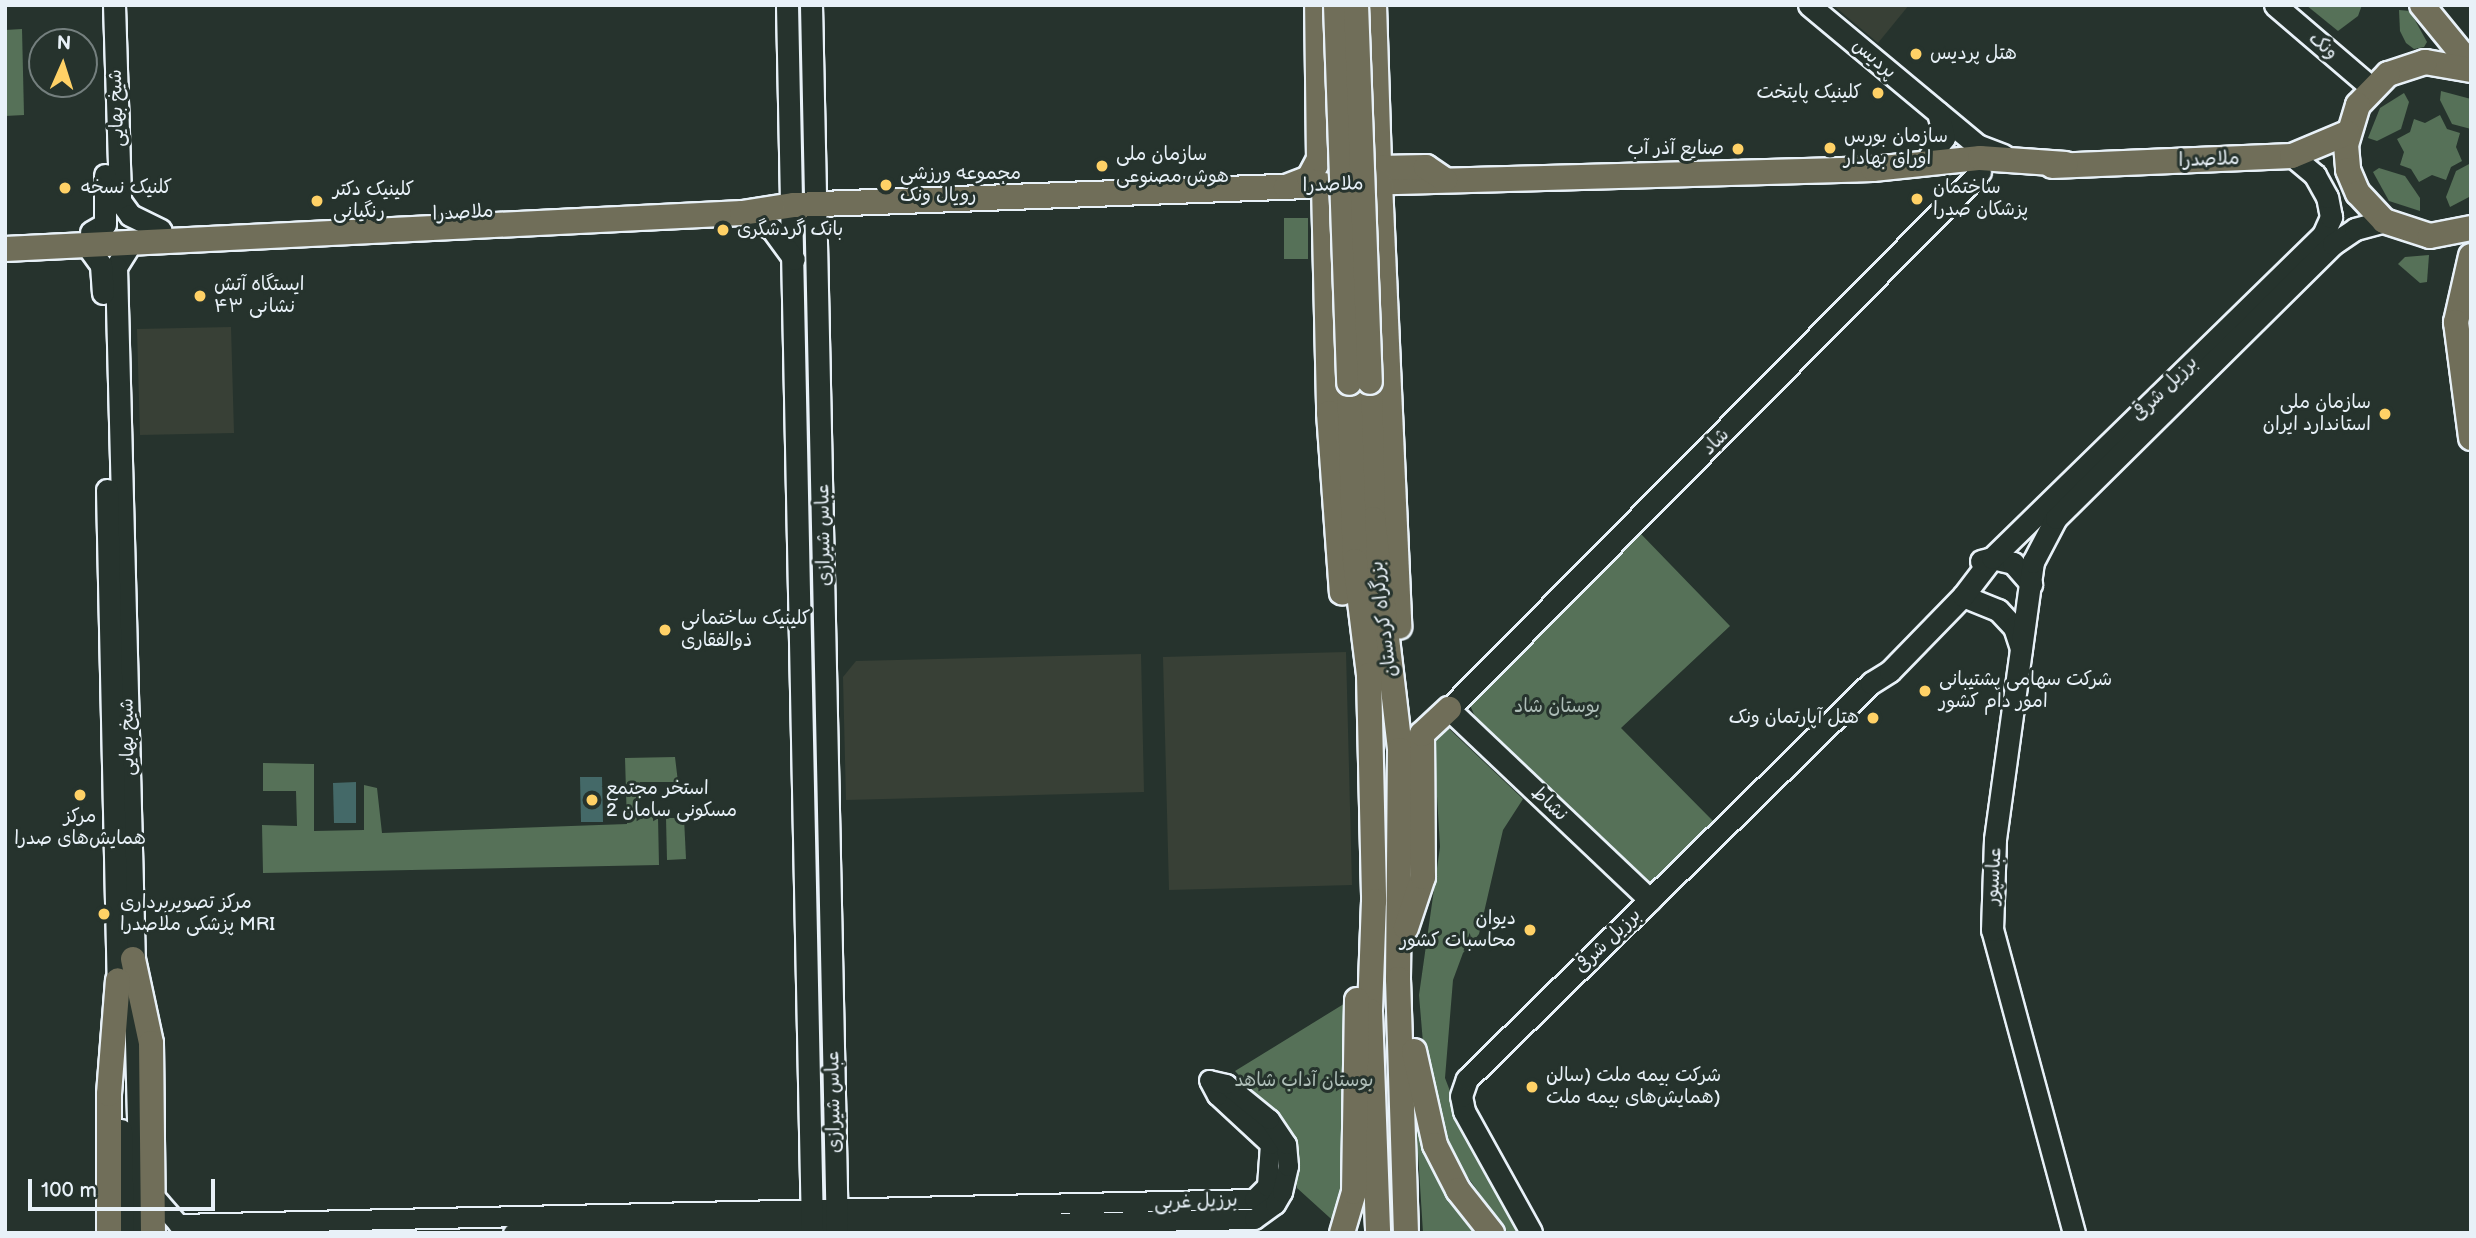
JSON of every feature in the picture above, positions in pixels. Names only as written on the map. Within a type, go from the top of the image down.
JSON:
[{"type":"main road","name":"شیخ بهایی","points":[[100,5],[120,201],[130,215]]},
{"type":"main road","name":"شیخ بهایی","points":[[114,5],[96,239],[102,269],[122,810],[133,959],[123,1233]]},
{"type":"main road","name":"عباس شیرازی","points":[[787,5],[805,205],[818,233],[837,1224]]},
{"type":"main road","name":"عباس شیرازی","points":[[811,5],[805,205],[794,235],[812,1224]]},
{"type":"main road","points":[[1286,187],[1309,178],[1319,159],[1317,5]]},
{"type":"main road","name":"بزرگراه کردستان","points":[[1336,5],[1359,382],[1400,750],[1398,979],[1406,1233]]},
{"type":"main road","name":"بزرگراه کردستان","points":[[1356,5],[1359,382],[1355,561],[1370,721],[1374,901],[1371,942],[1378,1233]]},
{"type":"main road","points":[[1374,5],[1379,168],[1426,167],[1445,180]]},
{"type":"main road","name":"پردیس","points":[[1809,5],[1938,113]]},
{"type":"main road","name":"ونک","points":[[2275,5],[2372,88]]},
{"type":"main road","points":[[2422,5],[2471,67]]},
{"type":"main road","points":[[1318,40],[1329,53],[1342,57],[1363,54],[1375,42]]},
{"type":"main road","points":[[2471,67],[2425,62],[2401,68],[2372,88],[2358,105],[2347,133],[2352,181],[2365,203],[2384,221],[2406,232],[2430,236],[2471,228]]},
{"type":"main road","name":"ملاصدرا","points":[[1938,113],[1977,145],[2011,158]]},
{"type":"main road","points":[[1925,162],[1944,138],[1938,113]]},
{"type":"main road","name":"ملاصدرا","points":[[5,234],[96,239],[125,252],[743,213],[805,205],[1445,180],[1873,169],[1980,172],[2066,164],[2292,156],[2347,133]]},
{"type":"main road","name":"برزیل شرقی","points":[[1871,683],[1878,663],[1973,574],[2033,523],[2058,495],[2323,235],[2331,217],[2320,183],[2292,156]]},
{"type":"main road","name":"ملاصدرا","points":[[1873,169],[1925,162],[2011,158],[2066,164]]},
{"type":"main road","name":"شاد","points":[[1448,709],[1980,172]]},
{"type":"main road","points":[[1380,183],[1400,649],[1400,750]]},
{"type":"main road","points":[[1324,185],[1337,557],[1370,721]]},
{"type":"main road","name":"ملاصدرا","points":[[5,249],[161,230],[765,196],[805,205]]},
{"type":"main road","points":[[743,213],[772,229],[795,260]]},
{"type":"main road","points":[[96,239],[130,215],[161,230]]},
{"type":"main road","name":"برزیل شرقی","points":[[2056,518],[2333,244],[2355,229],[2384,221]]},
{"type":"main road","points":[[794,235],[806,227],[818,233]]},
{"type":"main road","points":[[1325,253],[1336,243],[1360,237],[1374,242],[1381,253]]},
{"type":"main road","name":"شیخ بهایی","points":[[118,666],[116,267],[125,252]]},
{"type":"main road","points":[[2471,256],[2456,322],[2471,439]]},
{"type":"main road","points":[[798,428],[821,428]]},
{"type":"main road","points":[[2033,523],[2056,518],[2058,495]]},
{"type":"main road","name":"عباسپور","points":[[2056,518],[2040,541],[2031,584],[1995,839],[1992,930],[2074,1233]]},
{"type":"main road","points":[[1992,558],[2020,567],[2031,584]]},
{"type":"main road","name":"برزیل شرقی","points":[[1531,1232],[1464,1111],[1463,1087],[1871,683],[1890,671],[1964,596],[1973,574]]},
{"type":"main road","points":[[1964,596],[1987,603],[2005,617],[2019,637],[2021,655]]},
{"type":"main road","points":[[1400,948],[1423,877],[1422,734],[1448,709]]},
{"type":"main road","name":"نشاط","points":[[1448,709],[1650,900]]},
{"type":"main road","name":"شیخ بهایی","points":[[122,810],[118,980],[141,1233]]},
{"type":"main road","points":[[806,873],[830,873]]},
{"type":"main road","points":[[1342,1233],[1354,1192],[1355,1008],[1371,942]]},
{"type":"main road","points":[[133,959],[151,1043],[153,1233]]},
{"type":"main road","points":[[1398,979],[1411,1009],[1418,1079],[1435,1145],[1458,1190],[1492,1233]]},
{"type":"main road","points":[[108,1233],[109,1094],[118,980]]},
{"type":"street","name":"برزیل غربی","points":[[153,1195],[176,1228],[837,1224],[1256,1208],[1282,1192],[1288,1166],[1286,1144],[1269,1119],[1226,1084],[1209,1080],[1217,1094],[1270,1144],[1267,1186],[1256,1208]]},
{"type":"street","name":"برزیل غربی","points":[[513,1233],[812,1224]]},
{"type":"shaded area","points":[[1833,5],[1909,5],[1878,43]]},
{"type":"shaded area","points":[[231,327],[234,433],[140,435],[137,329]]},
{"type":"shaded area","points":[[1346,652],[1352,885],[1169,890],[1163,657]]},
{"type":"shaded area","points":[[1141,654],[1144,792],[846,800],[843,677],[856,661]]},
{"type":"green space","points":[[2306,5],[2362,5],[2358,16],[2338,31]]},
{"type":"green space","points":[[2399,10],[2410,11],[2427,42],[2424,47],[2414,49],[2406,43],[2400,31]]},
{"type":"green space","points":[[22,29],[24,115],[5,116],[5,30]]},
{"type":"green space","points":[[2441,91],[2471,99],[2471,129],[2452,124],[2440,100]]},
{"type":"green space","points":[[2404,93],[2409,102],[2401,129],[2377,141],[2368,138],[2380,108]]},
{"type":"green space","points":[[2440,115],[2447,129],[2460,133],[2456,147],[2462,161],[2451,167],[2446,180],[2432,175],[2419,182],[2411,169],[2400,165],[2404,152],[2397,139],[2410,132],[2414,119],[2425,123]]},
{"type":"green space","points":[[2471,163],[2471,196],[2450,207],[2446,197],[2456,171]]},
{"type":"green space","points":[[2379,168],[2405,176],[2420,198],[2420,211],[2389,201],[2373,172]]},
{"type":"green space","points":[[1284,218],[1308,218],[1308,259],[1284,259]]},
{"type":"green space","points":[[808,236],[812,418],[804,410],[802,243]]},
{"type":"green space","points":[[2429,255],[2427,282],[2420,283],[2398,264],[2405,257]]},
{"type":"green space","name":"بوستان شاد","points":[[1641,534],[1730,626],[1621,728],[1714,822],[1649,885],[1478,724],[1470,705],[1477,692]]},
{"type":"green space","points":[[1443,723],[1523,799],[1503,830],[1479,934],[1463,953],[1453,980],[1445,1078],[1476,1159],[1518,1233],[1508,1233],[1454,1158],[1438,1117],[1423,1043],[1419,995],[1440,847],[1434,745]]},
{"type":"green space","points":[[675,757],[678,782],[640,782],[640,815],[658,817],[659,865],[263,873],[262,825],[297,826],[296,791],[263,791],[263,763],[314,764],[314,831],[364,830],[364,785],[377,788],[382,833],[627,824],[625,758]]},
{"type":"green space","points":[[666,818],[684,818],[686,859],[667,860]]},
{"type":"green space","name":"بوستان آداب شاهد","points":[[1347,1002],[1350,1182],[1340,1227],[1297,1188],[1289,1129],[1235,1071]]},
{"type":"green space","points":[[1416,1121],[1443,1175],[1481,1233],[1423,1233]]},
{"type":"water","name":"استخر مجتمع مسکونی سامان 2","points":[[580,777],[602,777],[603,822],[581,822]]},
{"type":"water","points":[[356,782],[356,823],[334,823],[333,783]]},
{"type":"place","name":"هتل پردیس","points":[[1916,54]]},
{"type":"place","name":"کلینیک پایتخت","points":[[1878,93]]},
{"type":"place","name":"سازمان بورس اوراق بهادار","points":[[1830,148]]},
{"type":"place","name":"صنایع آذر آب","points":[[1738,149]]},
{"type":"place","name":"سازمان ملی هوش مصنوعی","points":[[1102,166]]},
{"type":"place","name":"مجموعه ورزشی رویال ونک","points":[[886,185]]},
{"type":"place","name":"کلنیک نسخه","points":[[65,188]]},
{"type":"place","name":"ساختمان پزشکان صدرا","points":[[1917,199]]},
{"type":"place","name":"کلینیک دکتر رنگیانی","points":[[317,201]]},
{"type":"place","name":"بانک گردشگری","points":[[723,230]]},
{"type":"place","name":"ایستگاه آتش نشانی ۴۳","points":[[200,296]]},
{"type":"place","name":"سازمان ملی استاندارد ایران","points":[[2385,414]]},
{"type":"place","name":"کلینیک ساختمانی ذوالفقاری","points":[[665,630]]},
{"type":"place","name":"شركت سهامى پشتيبانى امور دام كشور","points":[[1925,691]]},
{"type":"place","name":"هتل آپارتمان ونک","points":[[1873,718]]},
{"type":"place","name":"مرکز همایش‌های صدرا","points":[[80,795]]},
{"type":"place","name":"استخر مجتمع مسکونی سامان 2","points":[[592,800]]},
{"type":"place","name":"مرکز تصویربرداری پزشکی ملاصدرا MRI","points":[[104,914]]},
{"type":"place","name":"دیوان محاسبات کشور","points":[[1530,930]]},
{"type":"place","name":"شرکت بیمه ملت (سالن همایش‌های بیمه ملت)","points":[[1532,1087]]}]
